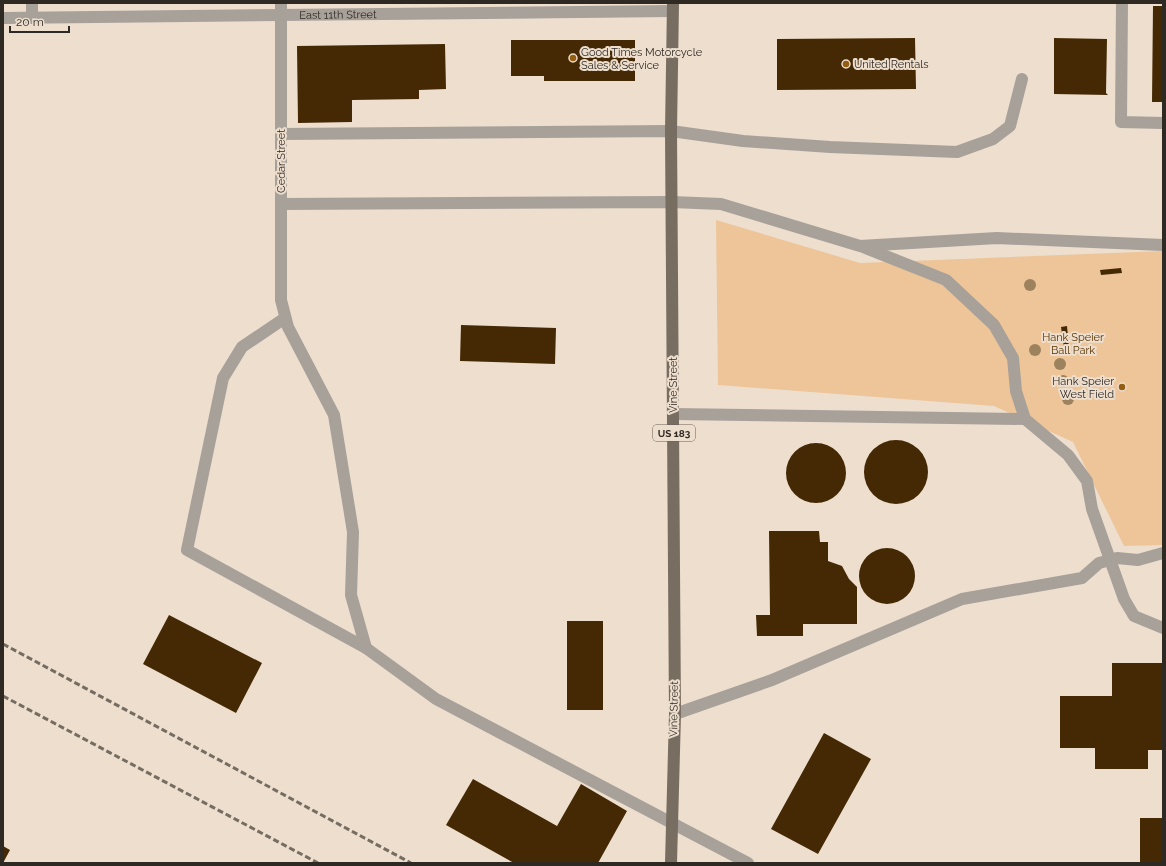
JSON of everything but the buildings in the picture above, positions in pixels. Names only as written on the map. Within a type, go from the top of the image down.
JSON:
[{"type":"main road","name":"Vine Street","points":[[671,863],[675,714],[671,131],[672,7]]},
{"type":"street","points":[[32,3],[32,18]]},
{"type":"street","name":"Cedar Street","points":[[281,3],[281,300],[288,327],[334,415],[353,532],[351,595],[366,648]]},
{"type":"street","points":[[1122,3],[1121,122],[1163,122]]},
{"type":"street","name":"East 11th Street","points":[[3,18],[281,16],[672,7]]},
{"type":"street","points":[[281,134],[671,131],[743,141],[830,147],[957,152],[993,139],[1010,126],[1022,78]]},
{"type":"street","points":[[281,204],[672,202],[721,204],[860,246],[946,280],[994,325],[1013,358],[1016,391],[1025,419],[1068,455],[1087,481],[1092,509],[1124,599],[1134,616],[1163,628]]},
{"type":"street","points":[[860,246],[997,238],[1163,245]]},
{"type":"street","points":[[286,318],[242,347],[223,378],[187,550],[366,648],[436,699],[748,863]]},
{"type":"street","points":[[673,414],[1025,419]]},
{"type":"street","points":[[675,714],[772,680],[962,599],[1082,578],[1099,563],[1111,560],[1138,560],[1163,553]]},
{"type":"green space","name":"Hank Speier Ball Park","points":[[716,220],[860,263],[1163,251],[1163,545],[1124,546],[1073,442],[994,406],[718,385]]},
{"type":"railway","points":[[3,644],[411,863]]},
{"type":"railway","points":[[3,696],[318,863]]},
{"type":"place","name":"Good Times Motorcycle Sales & Service","points":[[573,58]]},
{"type":"place","name":"United Rentals","points":[[846,64]]},
{"type":"place","name":"Hank Speier West Field","points":[[1122,387]]}]
